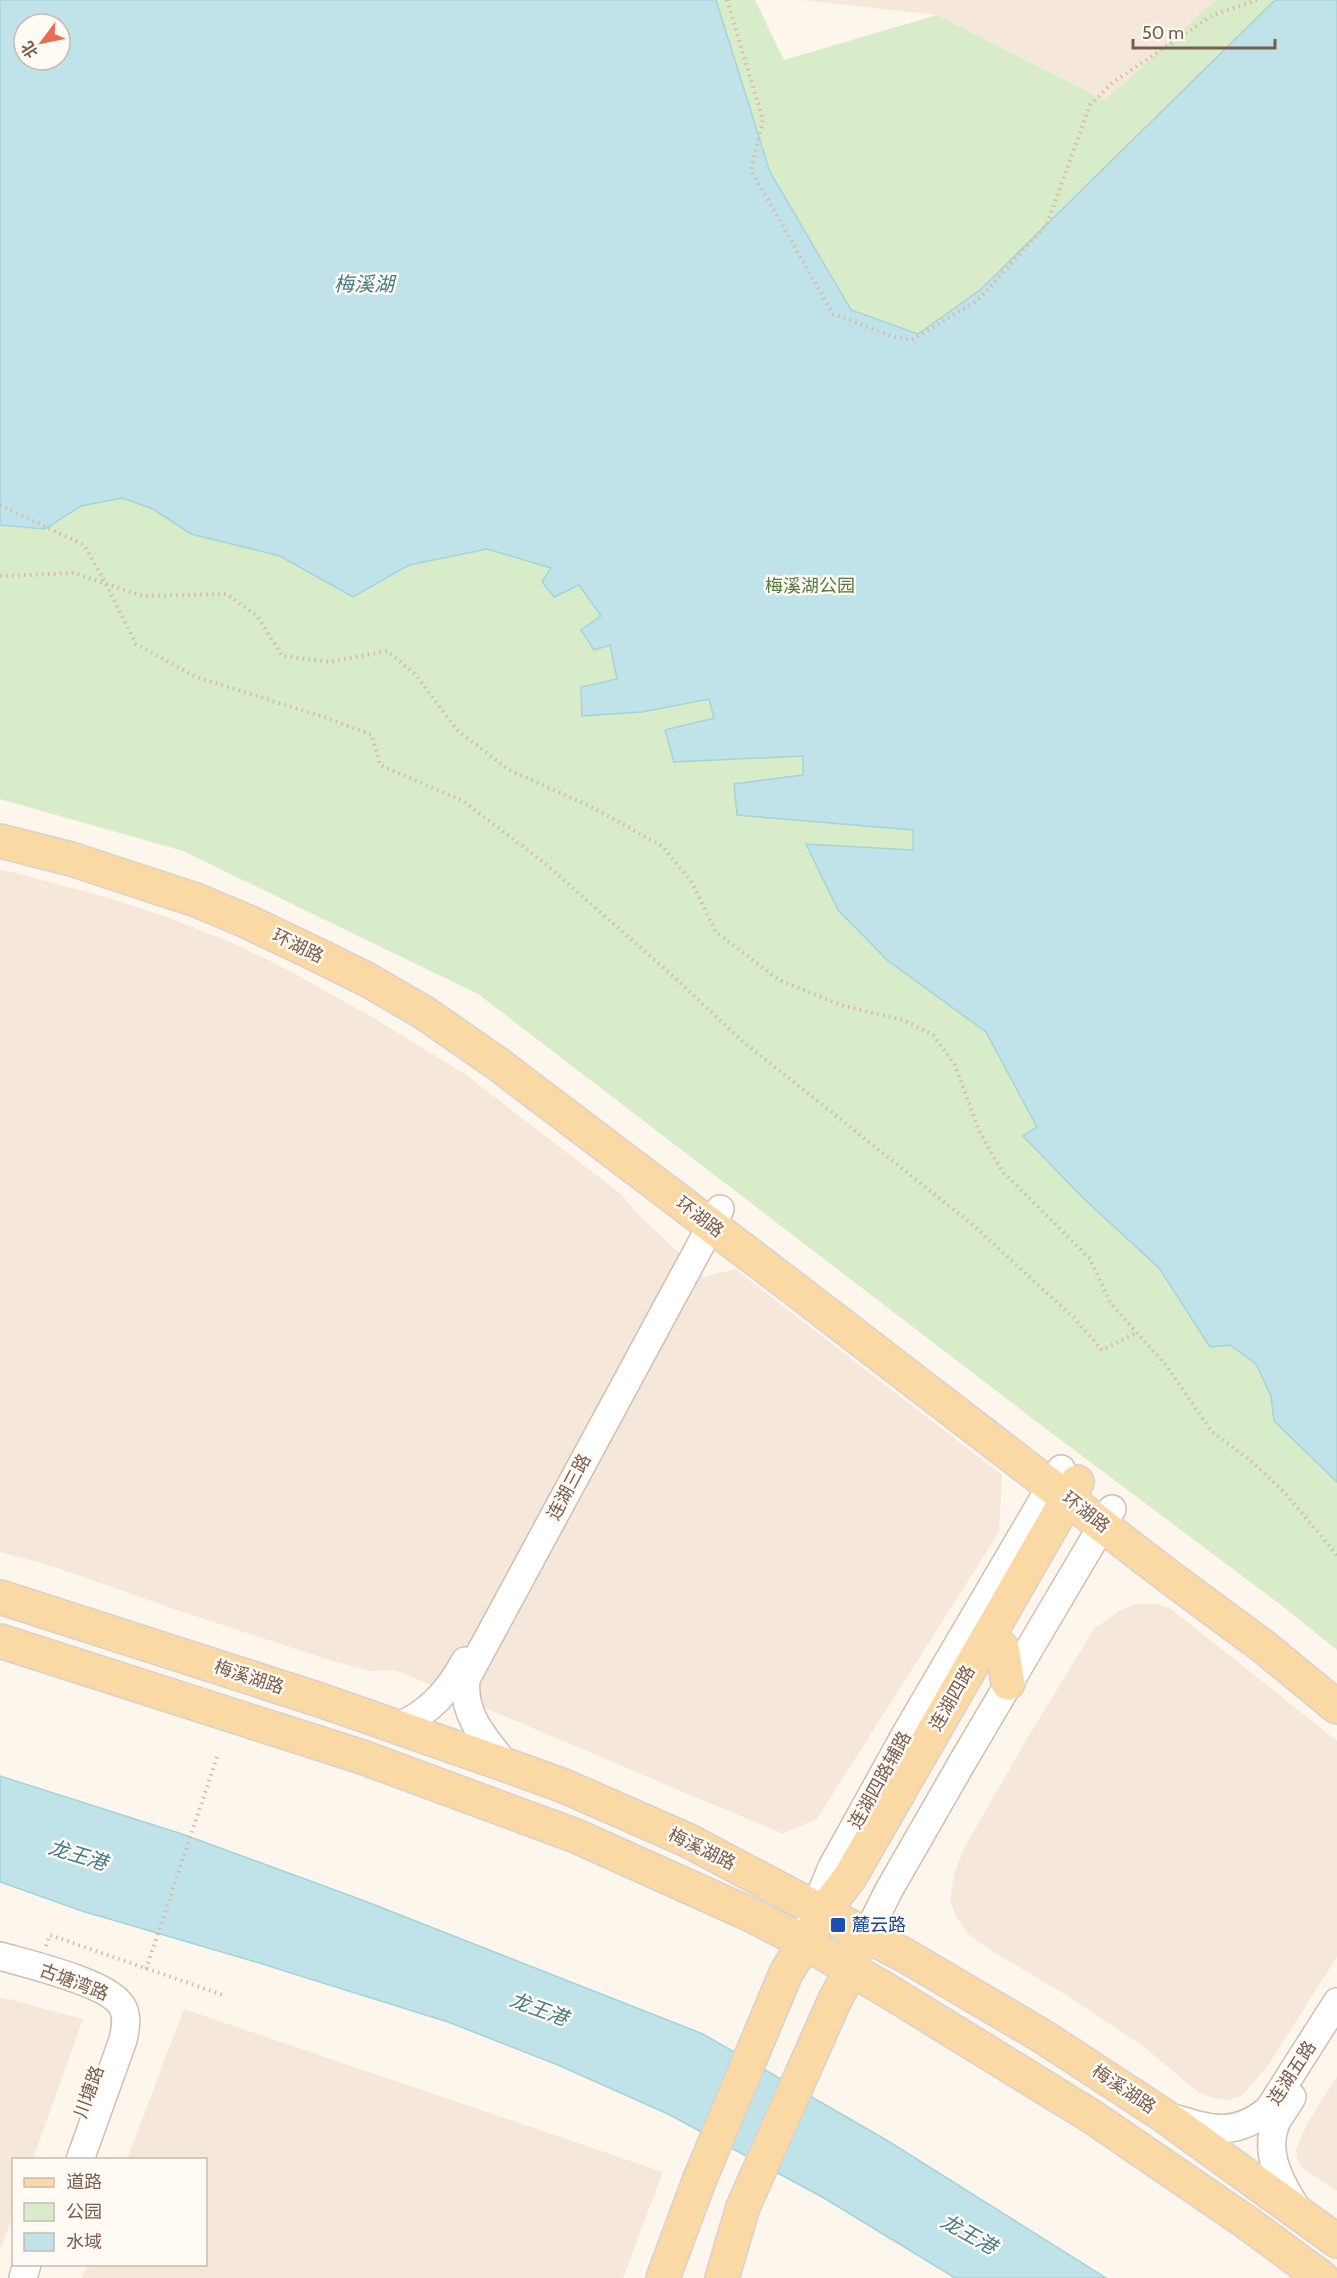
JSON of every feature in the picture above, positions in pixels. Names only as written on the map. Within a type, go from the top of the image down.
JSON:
[{"type":"main road","name":"环湖路","points":[[0,823],[56,836],[161,868],[258,907],[330,939],[376,963],[467,1019],[711,1214],[1081,1496],[1337,1707]]},
{"type":"main road","name":"环湖路","points":[[0,841],[71,858],[196,900],[246,921],[366,979],[453,1032],[711,1214]]},
{"type":"main road","name":"环湖路","points":[[1081,1496],[1259,1618],[1337,1682]]},
{"type":"main road","name":"连湖四路","points":[[862,1933],[857,1917],[864,1889],[1002,1648],[1081,1496]]},
{"type":"main road","name":"连湖四路","points":[[663,2278],[699,2181],[786,1973],[819,1909],[850,1877],[917,1759],[1081,1496]]},
{"type":"main road","name":"梅溪湖路","points":[[0,1597],[506,1765],[564,1786],[687,1840],[819,1909],[1042,2037],[1163,2115],[1337,2241]]},
{"type":"main road","points":[[0,1641],[362,1757],[576,1836],[747,1913],[851,1969],[1091,2116],[1246,2222],[1322,2278]]},
{"type":"main road","points":[[1002,1648],[1008,1683]]},
{"type":"main road","points":[[881,1778],[917,1759]]},
{"type":"main road","points":[[722,2278],[743,2207],[833,2004],[851,1969],[862,1933]]},
{"type":"street","name":"连湖三路","points":[[397,1727],[430,1708],[457,1676],[711,1214]]},
{"type":"street","name":"连湖三路","points":[[506,1765],[479,1730],[467,1707],[464,1694],[466,1679],[711,1214]]},
{"type":"street","points":[[862,1933],[1008,1683],[1081,1496]]},
{"type":"street","name":"连湖四路辅路","points":[[819,1909],[832,1867],[881,1778],[1081,1496]]},
{"type":"street","name":"古塘湾路","points":[[0,1956],[72,1978],[107,1992],[116,1998],[124,2010],[119,2027]]},
{"type":"street","name":"古塘湾路","points":[[0,1971],[93,2001],[108,2011],[119,2027]]},
{"type":"street","name":"连湖五路","points":[[1163,2115],[1198,2126],[1218,2129],[1233,2128],[1257,2120],[1269,2109],[1337,2002]]},
{"type":"street","name":"连湖五路","points":[[1299,2213],[1277,2170],[1272,2150],[1273,2134],[1277,2121],[1337,2026]]},
{"type":"street","name":"川塘路","points":[[66,2158],[119,2027]]},
{"type":"street","name":"川塘路","points":[[81,2158],[119,2027]]},
{"type":"path","points":[[727,0],[763,120],[751,170],[832,314],[891,336],[912,340],[978,300],[1047,224],[1090,105],[1112,83],[1214,15],[1257,0]]},
{"type":"path","points":[[0,505],[84,545],[136,644],[196,677],[324,717],[372,735],[380,765],[463,801],[542,861],[673,976],[741,1040],[973,1225],[1074,1318],[1102,1350],[1136,1333]]},
{"type":"path","points":[[0,576],[74,573],[143,596],[227,594],[258,617],[282,656],[330,662],[387,651],[416,675],[457,730],[509,770],[590,806],[662,846],[691,881],[716,932],[779,980],[844,1006],[903,1020],[933,1035],[955,1065],[979,1131],[1002,1171],[1090,1259],[1111,1304],[1166,1365],[1212,1432],[1250,1460],[1285,1493],[1337,1555]]},
{"type":"path","points":[[146,1969],[218,1754]]},
{"type":"path","points":[[50,1935],[226,1996]]},
{"type":"shaded area","points":[[802,0],[1215,0],[1105,100],[937,15]]},
{"type":"shaded area","points":[[0,869],[102,896],[167,917],[230,942],[279,965],[372,1017],[466,1075],[621,1194],[637,1213],[704,1277],[735,1269],[1002,1475],[999,1532],[817,1819],[783,1834],[395,1670],[370,1671],[329,1660],[55,1567],[0,1552]]},
{"type":"shaded area","points":[[1137,1604],[1155,1604],[1170,1608],[1337,1741],[1337,1957],[1267,2067],[1242,2096],[1228,2100],[1212,2098],[1198,2092],[1144,2047],[1066,1995],[990,1950],[968,1934],[956,1917],[950,1899],[954,1875],[963,1850],[1094,1629],[1122,1609]]},
{"type":"shaded area","points":[[0,1997],[83,2019],[33,2158],[12,2158],[12,2217],[0,2251]]},
{"type":"shaded area","points":[[184,2009],[663,2172],[623,2278],[82,2278],[87,2266],[207,2266],[207,2158],[127,2158]]},
{"type":"shaded area","points":[[1337,2076],[1337,2191],[1302,2168],[1297,2160],[1296,2150],[1307,2124]]},
{"type":"green space","name":"梅溪湖","points":[[0,0],[755,0],[784,60],[937,15],[1105,100],[1215,0],[1337,0],[1337,1650],[478,994],[183,851],[0,799]]},
{"type":"water","name":"梅溪湖","points":[[0,0],[716,0],[770,172],[851,310],[918,334],[980,290],[1275,0],[1337,0],[1337,1482],[1274,1421],[1271,1396],[1256,1364],[1230,1345],[1210,1347],[1159,1268],[1083,1198],[1023,1136],[1037,1127],[986,1032],[887,960],[838,910],[806,844],[913,850],[913,830],[737,815],[734,784],[803,775],[803,756],[674,762],[665,730],[714,718],[709,699],[642,712],[582,716],[581,687],[617,679],[610,645],[594,650],[581,630],[601,616],[579,585],[554,597],[542,582],[551,568],[487,549],[409,565],[353,597],[280,556],[191,534],[153,509],[122,498],[81,506],[45,529],[0,525]]},
{"type":"water","name":"龙王港","points":[[0,1776],[182,1834],[362,1900],[703,2034],[888,2141],[1106,2278],[955,2278],[824,2198],[668,2114],[558,2065],[448,2022],[82,1911],[0,1882]]},
{"type":"place","name":"麓云路","points":[[838,1925]]},
{"type":"park label","name":"梅溪湖公园","points":[[810,586]]}]
